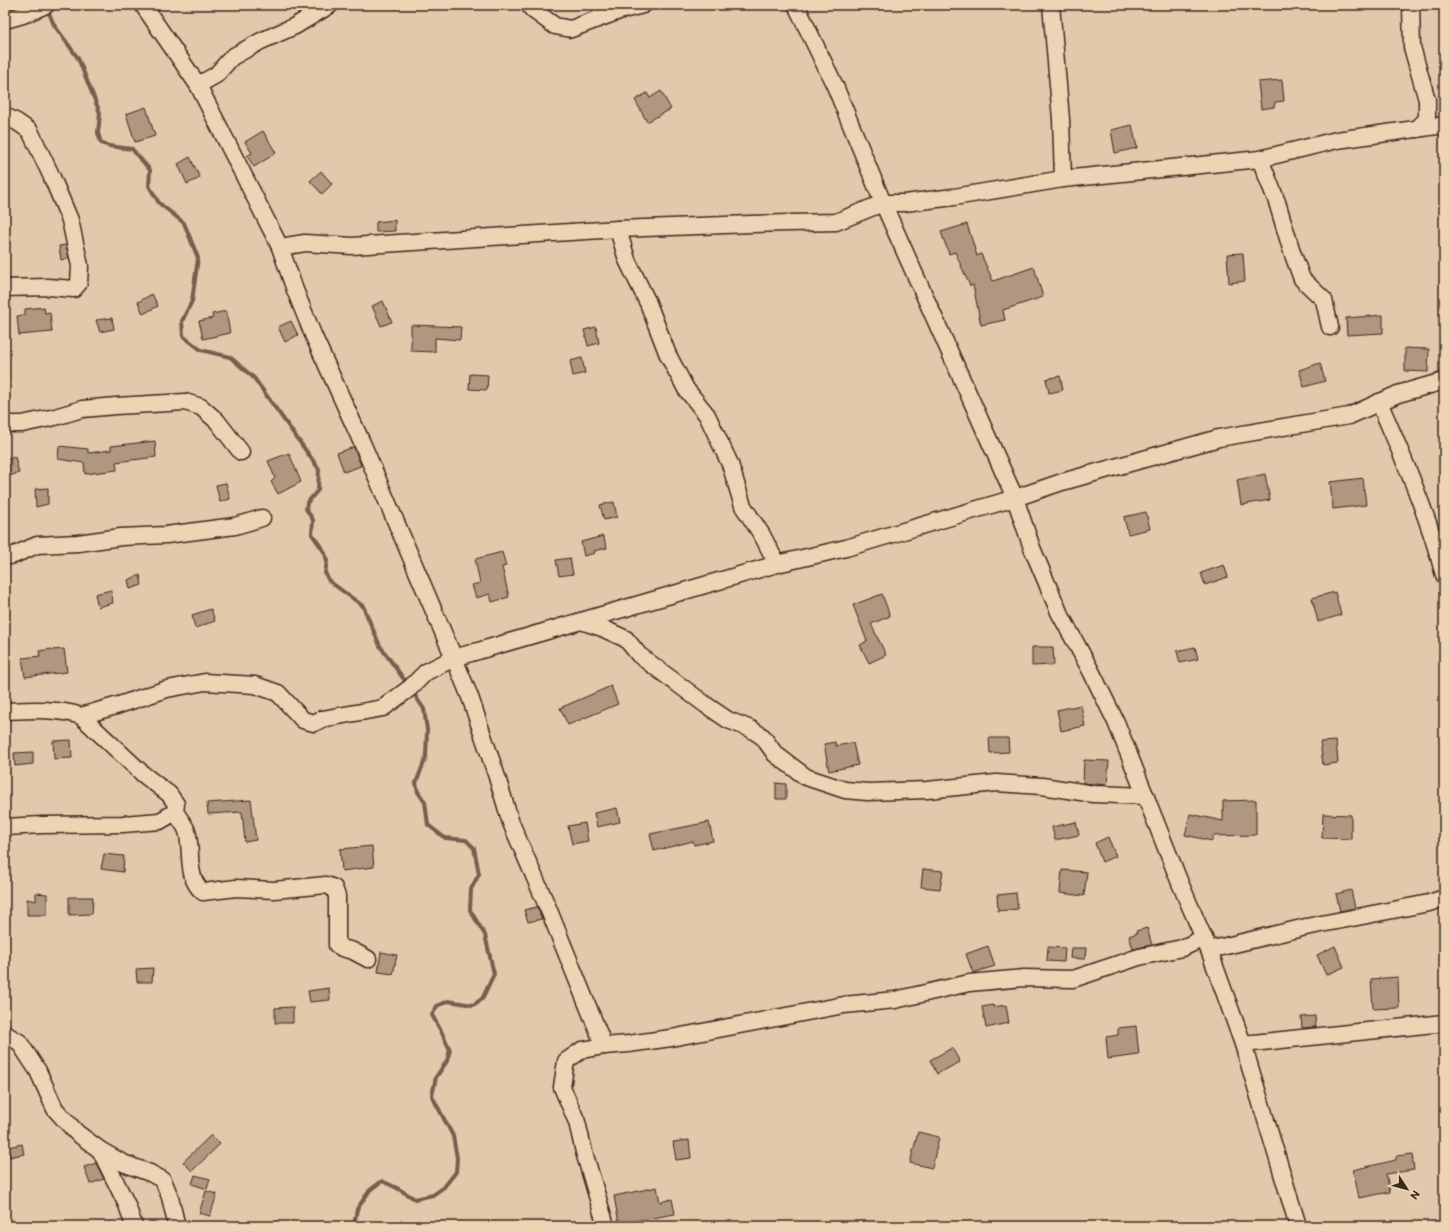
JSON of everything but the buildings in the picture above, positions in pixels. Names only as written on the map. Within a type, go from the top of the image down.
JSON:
[{"type":"street","points":[[5,20],[23,15],[46,5]]},
{"type":"street","points":[[143,5],[198,85],[280,247],[314,338],[363,445],[454,658],[494,767],[511,823],[548,908],[604,1046]]},
{"type":"street","points":[[198,85],[216,75],[232,57],[261,41],[295,26],[330,5]]},
{"type":"street","points":[[530,5],[533,10],[555,26],[571,29],[619,11],[643,5]]},
{"type":"street","points":[[796,5],[835,86],[883,203],[1014,498],[1032,548],[1059,612],[1091,671],[1116,722],[1180,883],[1207,944],[1243,1044],[1298,1226]]},
{"type":"street","points":[[1051,5],[1063,179]]},
{"type":"street","points":[[1411,5],[1412,47],[1427,100],[1427,119],[1417,129]]},
{"type":"street","points":[[5,116],[30,131],[70,220],[80,266],[79,283],[74,290],[48,287],[5,288]]},
{"type":"street","points":[[280,247],[305,243],[352,246],[618,229],[836,222],[883,203],[904,203],[954,197],[1063,179],[1178,166],[1260,159],[1337,140],[1444,125]]},
{"type":"street","points":[[1260,159],[1277,202],[1302,279],[1324,300],[1330,327]]},
{"type":"street","points":[[618,229],[627,260],[648,303],[668,355],[686,389],[707,415],[730,464],[743,506],[762,535],[777,564]]},
{"type":"street","points":[[81,716],[167,689],[205,682],[255,685],[278,693],[303,720],[314,723],[322,719],[383,708],[410,688],[426,672],[454,658],[777,564],[846,548],[1014,498],[1062,482],[1219,438],[1349,416],[1398,394],[1444,381]]},
{"type":"street","points":[[5,424],[22,424],[55,418],[82,409],[185,402],[201,407],[212,416],[241,452]]},
{"type":"street","points":[[1379,402],[1406,462],[1435,543],[1444,575]]},
{"type":"street","points":[[5,557],[14,555],[37,545],[78,543],[120,537],[166,536],[235,526],[262,518]]},
{"type":"street","points":[[581,621],[602,628],[626,639],[638,655],[706,705],[728,720],[763,736],[775,754],[806,777],[845,790],[868,792],[927,790],[996,783],[1042,786],[1094,794],[1146,796]]},
{"type":"street","points":[[5,711],[37,710],[70,712],[81,716],[144,776],[169,794],[176,804],[175,812],[186,830],[191,871],[197,887],[203,892],[236,888],[274,890],[326,885],[334,888],[337,896],[337,945],[368,959]]},
{"type":"street","points":[[5,827],[123,824],[160,821],[175,812]]},
{"type":"street","points":[[606,1226],[576,1122],[562,1087],[566,1061],[582,1050],[671,1038],[844,1004],[895,1000],[969,983],[1024,978],[1073,979],[1139,957],[1182,948],[1306,927],[1429,903],[1444,898]]},
{"type":"street","points":[[1243,1044],[1444,1023]]},
{"type":"street","points":[[5,1034],[19,1042],[38,1071],[55,1109],[77,1133],[100,1150],[123,1163],[150,1173],[163,1180],[170,1197],[178,1226]]},
{"type":"street","points":[[100,1150],[127,1205],[134,1226]]},
{"type":"waterway","points":[[47,8],[54,25],[78,58],[100,113],[98,133],[101,143],[109,146],[132,149],[150,170],[149,186],[159,203],[184,223],[198,258],[192,301],[182,321],[183,336],[201,350],[230,357],[254,378],[319,469],[318,490],[307,503],[306,509],[313,520],[312,534],[325,553],[327,561],[325,573],[329,581],[363,606],[380,646],[408,685]]},
{"type":"waterway","points":[[354,1226],[357,1209],[370,1190],[382,1181],[415,1199],[433,1195],[444,1187],[456,1172],[457,1158],[453,1136],[432,1096],[436,1077],[447,1061],[450,1050],[432,1015],[437,1006],[448,1001],[473,1005],[482,999],[494,974],[485,935],[470,910],[471,889],[479,874],[474,848],[466,840],[445,838],[428,825],[425,802],[418,792],[416,783],[426,757],[427,730],[424,709],[412,691]]}]
